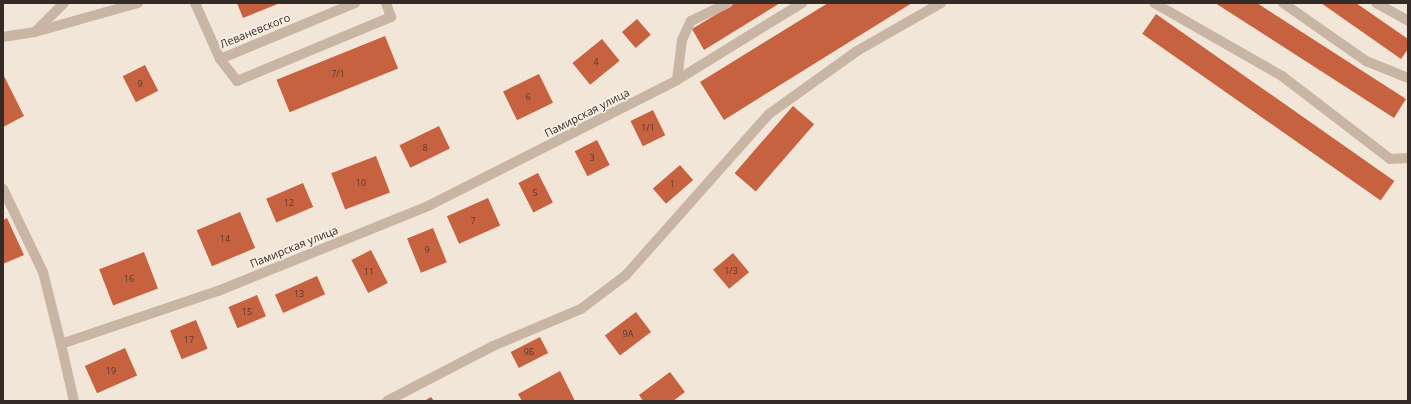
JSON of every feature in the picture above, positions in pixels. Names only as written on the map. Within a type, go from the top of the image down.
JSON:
[{"type":"street","points":[[35,32],[64,3]]},
{"type":"street","points":[[3,36],[35,32],[138,3]]},
{"type":"street","name":"Леваневского","points":[[195,3],[220,59],[355,3]]},
{"type":"street","points":[[220,59],[237,81],[391,17],[386,3]]},
{"type":"street","points":[[677,80],[682,40],[691,21],[728,3]]},
{"type":"street","name":"Памирская улица","points":[[61,344],[218,291],[428,206],[677,80],[802,3]]},
{"type":"street","points":[[388,401],[493,346],[581,309],[626,275],[769,114],[857,51],[941,3]]},
{"type":"street","points":[[1154,3],[1282,76],[1390,159],[1408,158]]},
{"type":"street","points":[[1283,3],[1366,61],[1408,78]]},
{"type":"street","points":[[1376,3],[1408,21]]},
{"type":"street","points":[[3,189],[43,272],[74,401]]},
{"type":"building","points":[[237,3],[280,3],[243,18]]},
{"type":"building","points":[[735,3],[780,3],[704,50],[692,29]]},
{"type":"building","points":[[828,3],[912,3],[724,120],[700,82]]},
{"type":"building","points":[[1215,3],[1257,3],[1406,99],[1394,118]]},
{"type":"building","points":[[1321,3],[1356,3],[1408,39],[1408,49],[1401,59]]},
{"type":"building","points":[[1156,14],[1394,181],[1381,201],[1142,34]]},
{"type":"building","points":[[637,19],[651,35],[636,48],[622,32]]},
{"type":"building","points":[[385,36],[398,68],[290,112],[277,80]]},
{"type":"building","points":[[602,39],[620,61],[590,85],[572,63]]},
{"type":"building","points":[[145,65],[158,91],[136,102],[123,76]]},
{"type":"building","points":[[3,74],[24,116],[3,127]]},
{"type":"building","points":[[539,74],[553,103],[517,120],[503,92]]},
{"type":"building","points":[[793,106],[814,124],[756,192],[735,173]]},
{"type":"building","points":[[653,110],[665,135],[643,146],[631,121]]},
{"type":"building","points":[[439,126],[450,148],[410,168],[399,145]]},
{"type":"building","points":[[597,140],[610,165],[587,176],[575,151]]},
{"type":"building","points":[[376,156],[390,192],[345,210],[331,173]]},
{"type":"building","points":[[680,165],[693,180],[666,204],[653,189]]},
{"type":"building","points":[[538,173],[553,202],[533,212],[518,183]]},
{"type":"building","points":[[303,183],[313,207],[276,223],[266,199]]},
{"type":"building","points":[[488,198],[500,225],[459,244],[447,216]]},
{"type":"building","points":[[240,212],[255,248],[212,266],[197,230]]},
{"type":"building","points":[[7,218],[24,255],[3,264],[3,220]]},
{"type":"building","points":[[433,228],[447,262],[421,273],[407,238]]},
{"type":"building","points":[[371,250],[388,283],[368,293],[351,260]]},
{"type":"building","points":[[144,252],[158,288],[113,306],[99,269]]},
{"type":"building","points":[[733,253],[749,272],[729,289],[713,270]]},
{"type":"building","points":[[317,276],[325,294],[283,313],[275,295]]},
{"type":"building","points":[[257,295],[266,316],[237,328],[228,307]]},
{"type":"building","points":[[636,312],[651,332],[620,355],[605,335]]},
{"type":"building","points":[[196,320],[208,349],[182,359],[170,330]]},
{"type":"building","points":[[540,337],[548,353],[519,368],[511,352]]},
{"type":"building","points":[[125,348],[137,375],[97,393],[85,366]]},
{"type":"building","points":[[560,371],[575,401],[522,401],[518,394]]},
{"type":"building","points":[[670,372],[685,392],[673,401],[643,401],[639,395]]},
{"type":"building","points":[[431,397],[434,401],[424,401]]}]
